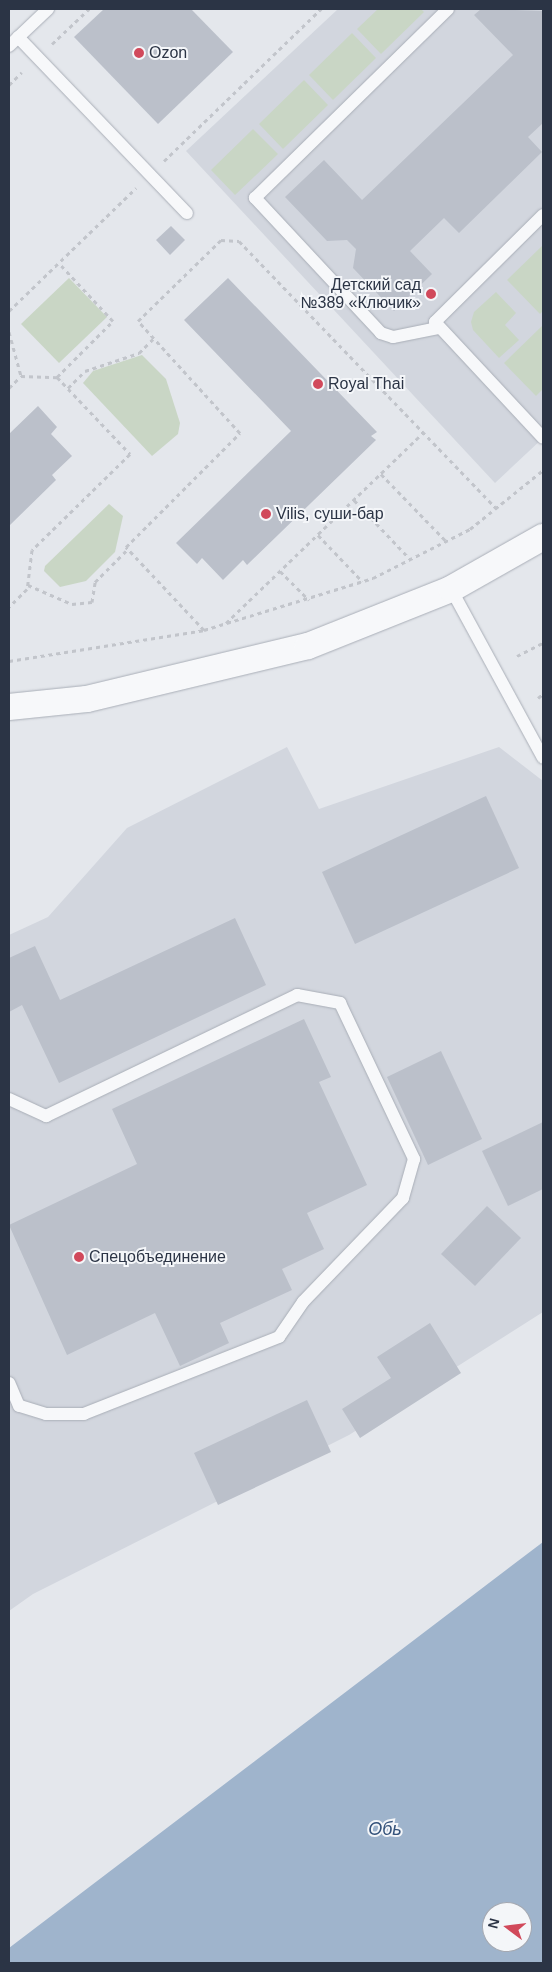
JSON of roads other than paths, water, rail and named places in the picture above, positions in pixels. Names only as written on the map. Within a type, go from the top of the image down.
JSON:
[{"type":"street","points":[[9,707],[87,699],[203,674],[308,646],[451,588],[543,537]]},
{"type":"lane","points":[[48,9],[13,42],[187,212]]},
{"type":"lane","points":[[438,328],[393,337],[381,333],[255,198],[448,9]]},
{"type":"lane","points":[[543,214],[438,316],[438,328],[543,438]]},
{"type":"lane","points":[[451,588],[543,757]]},
{"type":"lane","points":[[9,1098],[46,1116],[297,995],[340,1003],[414,1159],[403,1198],[303,1302],[278,1337],[84,1414],[46,1414],[19,1406],[9,1384]]},
{"type":"water","name":"Обь","points":[[543,1542],[543,1963],[9,1963],[9,1948]]},
{"type":"place","name":"Ozon","points":[[139,53]]},
{"type":"place","name":"Детский сад №389 «Ключик»","points":[[431,294]]},
{"type":"place","name":"Royal Thai","points":[[318,384]]},
{"type":"place","name":"Vilis, суши-бар","points":[[266,514]]},
{"type":"place","name":"Спецобъединение","points":[[79,1257]]}]
